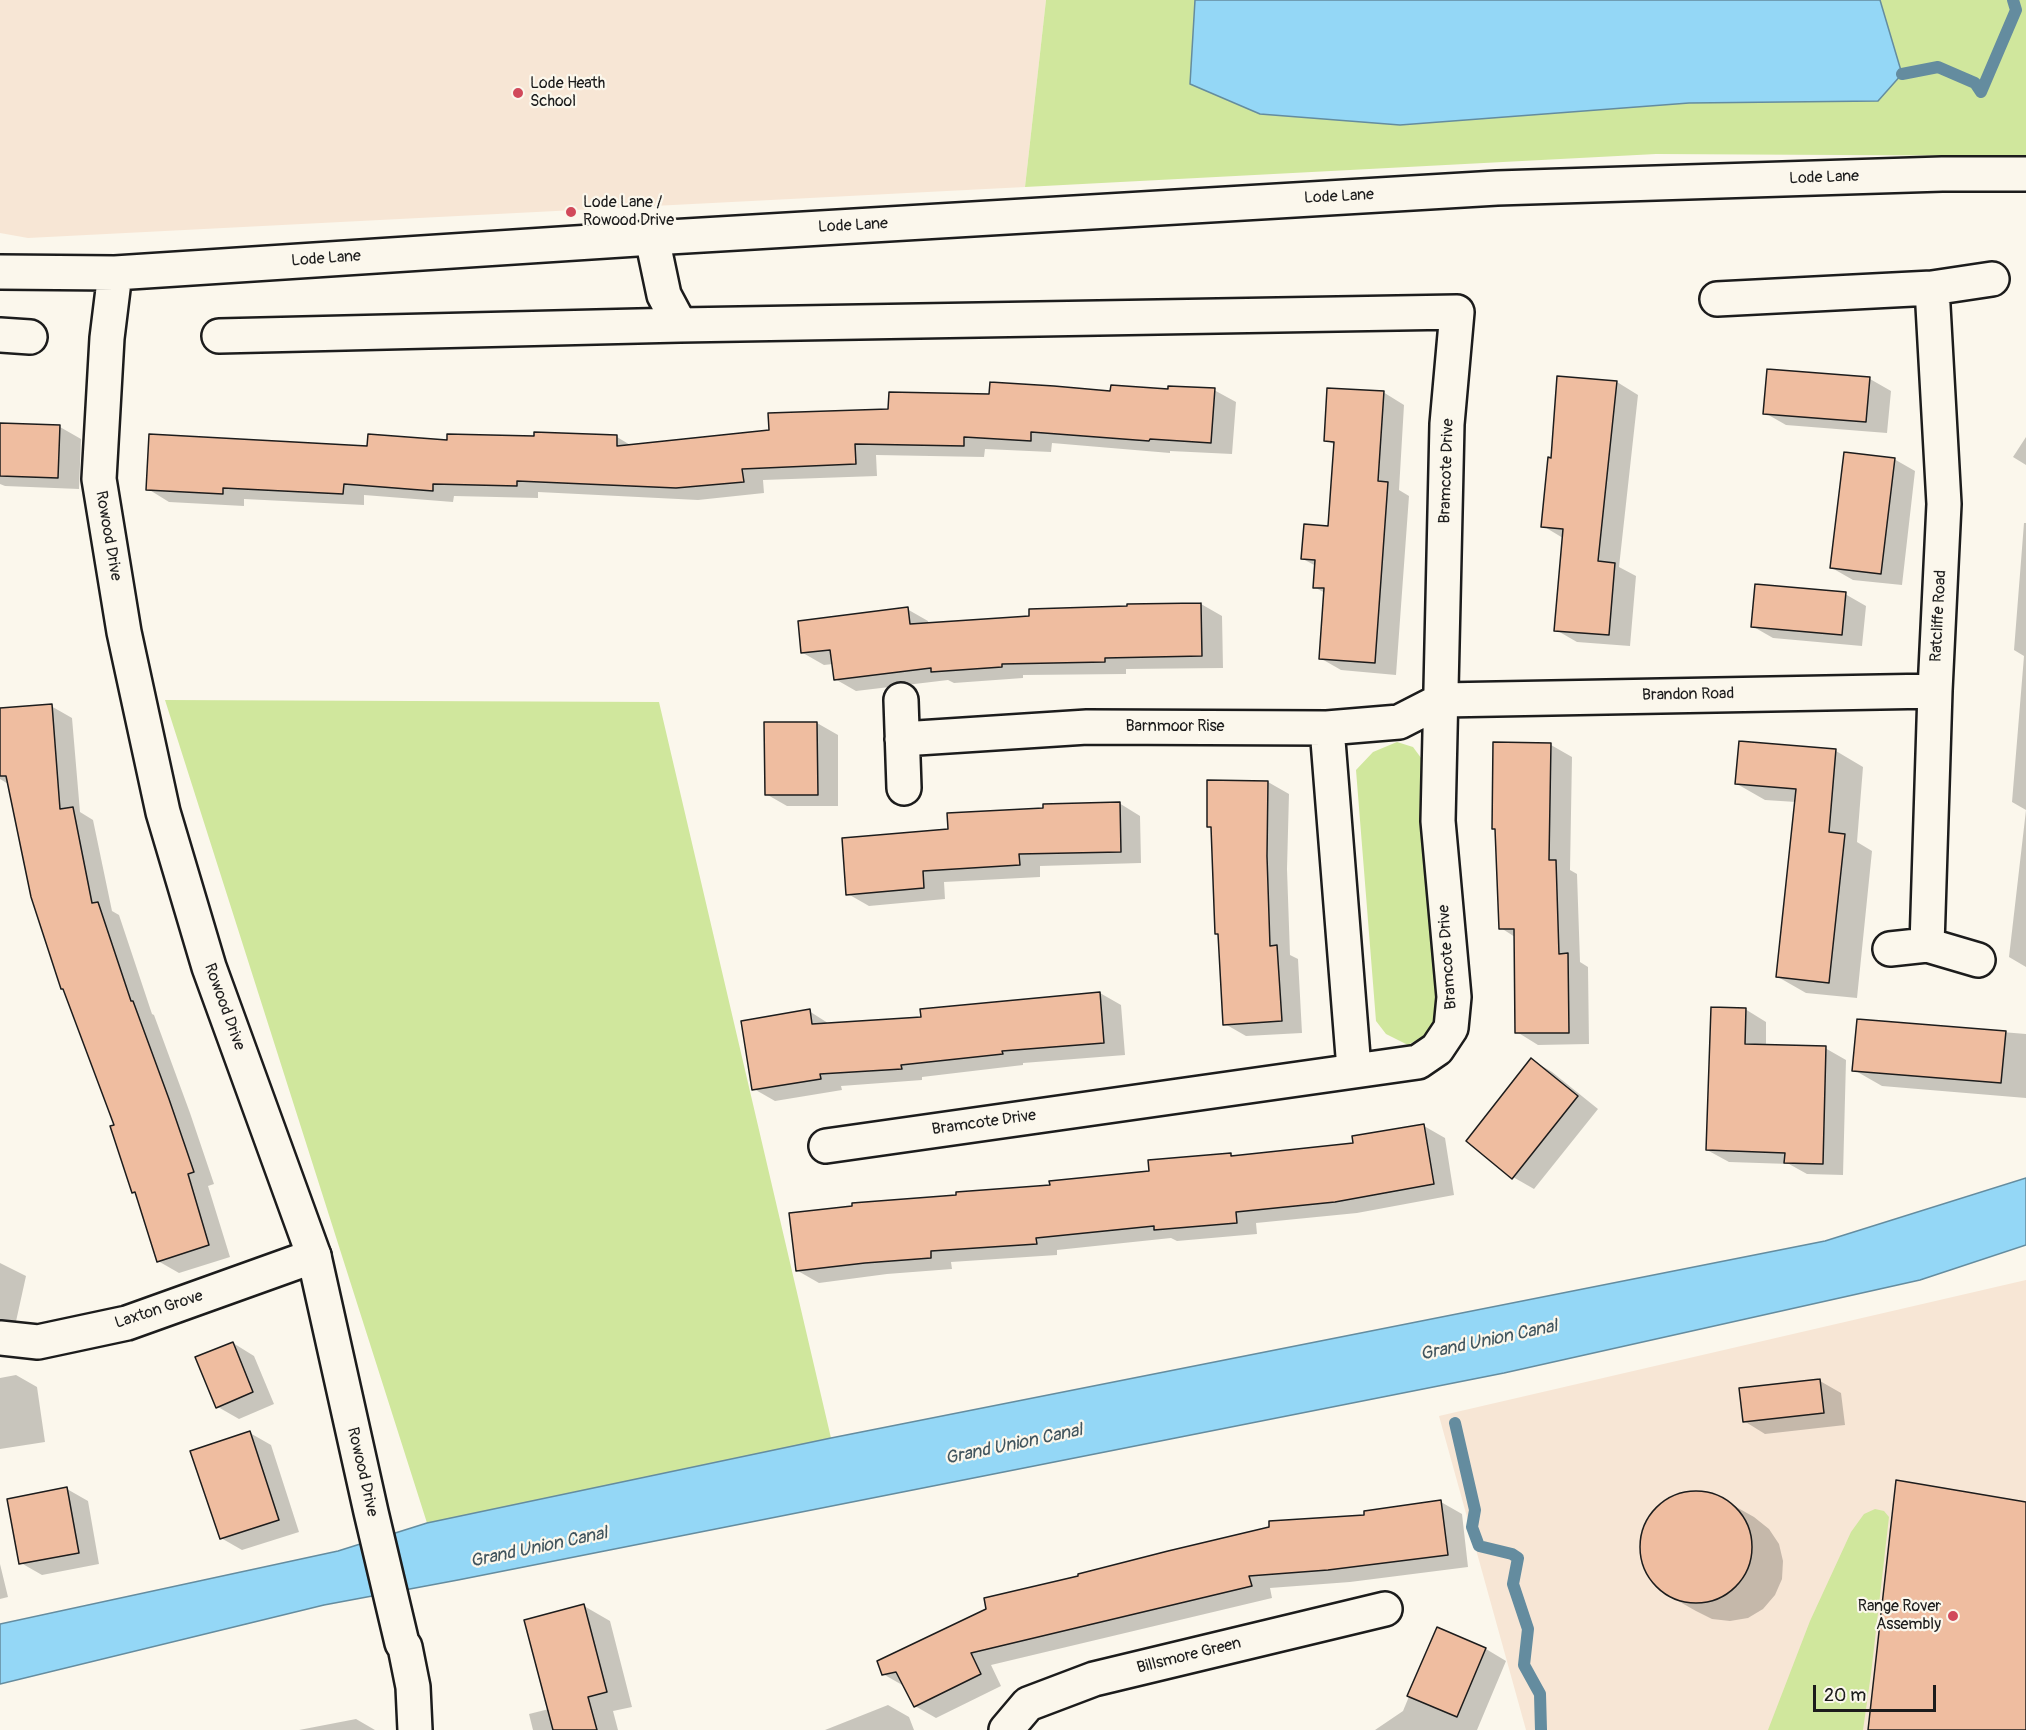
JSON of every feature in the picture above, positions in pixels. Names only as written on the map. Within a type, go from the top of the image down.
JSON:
[{"type":"street","name":"Lode Lane","points":[[0,272],[115,273],[652,238],[1497,188],[2026,174]]},
{"type":"street","points":[[219,336],[680,325],[664,295],[652,238]]},
{"type":"street","name":"Rowood Drive","points":[[115,273],[107,338],[99,480],[124,632],[164,812],[209,967],[314,1256],[371,1512],[402,1643],[405,1647],[413,1687],[415,1730]]},
{"type":"street","points":[[1717,299],[1932,288],[1992,279]]},
{"type":"street","name":"Ratcliffe Road","points":[[1927,945],[1944,504],[1932,288]]},
{"type":"street","name":"Bramcote Drive","points":[[680,325],[1457,312],[1447,424],[1442,700],[1437,821],[1454,997],[1451,1028],[1437,1049],[1418,1062],[826,1146]]},
{"type":"street","name":"Brandon Road","points":[[1442,700],[1935,691]]},
{"type":"street","points":[[901,700],[903,788]]},
{"type":"street","name":"Barnmoor Rise","points":[[902,739],[1087,727],[1327,728],[1399,722],[1442,700]]},
{"type":"street","points":[[1327,728],[1354,1070]]},
{"type":"street","points":[[1890,949],[1927,945],[1978,960]]},
{"type":"street","name":"Laxton Grove","points":[[0,1338],[38,1342],[127,1323],[314,1256]]},
{"type":"street","name":"Billsmore Green","points":[[1006,1730],[1028,1704],[1094,1679],[1385,1609]]},
{"type":"shaded area","name":"Lode Heath School","points":[[0,0],[1046,0],[1025,187],[28,238],[0,233]]},
{"type":"shaded area","points":[[2026,1280],[2026,1730],[1526,1730],[1439,1416]]},
{"type":"green space","points":[[1046,0],[2026,0],[2026,156],[1656,154],[1025,187]]},
{"type":"green space","points":[[165,700],[659,702],[831,1438],[427,1523]]},
{"type":"green space","points":[[1397,742],[1413,747],[1427,766],[1440,1014],[1427,1034],[1408,1045],[1386,1034],[1376,1021],[1356,770],[1373,752]]},
{"type":"green space","points":[[1875,1509],[1884,1511],[1889,1517],[1863,1730],[1768,1730],[1810,1621],[1851,1532],[1864,1514]]},
{"type":"water","points":[[1195,0],[1880,0],[1902,74],[1878,101],[1689,103],[1400,125],[1260,114],[1190,84]]},
{"type":"water","name":"Grand Union Canal","points":[[2026,1178],[2026,1245],[1920,1280],[1504,1373],[324,1605],[0,1684],[0,1624],[338,1551],[427,1523],[831,1438],[1825,1241]]},
{"type":"building","points":[[1767,369],[1870,377],[1866,422],[1763,414]]},
{"type":"building","points":[[1557,376],[1617,381],[1598,561],[1615,563],[1609,635],[1554,631],[1563,529],[1541,527],[1548,457],[1551,458]]},
{"type":"building","points":[[990,382],[1110,391],[1111,385],[1168,389],[1168,386],[1215,388],[1211,443],[1031,432],[1031,441],[964,437],[964,446],[855,444],[856,464],[742,469],[744,482],[676,488],[517,481],[517,486],[433,484],[433,491],[344,484],[343,494],[223,488],[223,494],[146,490],[149,434],[367,446],[368,434],[447,440],[447,434],[534,436],[534,432],[617,435],[617,446],[769,430],[768,413],[888,409],[889,392],[989,394]]},
{"type":"building","points":[[1327,388],[1384,391],[1378,481],[1388,482],[1375,663],[1319,659],[1324,588],[1313,588],[1315,560],[1301,559],[1304,524],[1328,526],[1334,442],[1324,441]]},
{"type":"building","points":[[0,423],[60,425],[58,478],[0,476]]},
{"type":"building","points":[[1844,452],[1895,458],[1881,574],[1830,568]]},
{"type":"building","points":[[1755,584],[1846,592],[1842,635],[1751,627]]},
{"type":"building","points":[[1201,603],[1202,656],[1105,658],[1105,662],[1002,664],[1002,667],[931,672],[931,668],[834,680],[830,650],[801,653],[798,621],[908,607],[910,624],[1029,616],[1029,609]]},
{"type":"building","points":[[52,704],[60,809],[73,807],[92,903],[98,902],[131,1001],[133,1001],[194,1172],[188,1174],[209,1245],[157,1262],[135,1192],[132,1193],[110,1126],[114,1125],[63,989],[61,989],[31,897],[6,776],[0,776],[0,708]]},
{"type":"building","points":[[764,722],[817,722],[818,795],[765,795]]},
{"type":"building","points":[[1739,741],[1836,749],[1829,832],[1845,834],[1829,983],[1776,977],[1796,789],[1735,784]]},
{"type":"building","points":[[1493,742],[1551,743],[1549,860],[1556,860],[1559,954],[1568,953],[1569,1033],[1515,1033],[1514,929],[1499,929],[1495,829],[1492,829]]},
{"type":"building","points":[[1207,780],[1268,781],[1267,856],[1270,946],[1277,945],[1282,1021],[1223,1025],[1218,934],[1215,934],[1211,827],[1207,827]]},
{"type":"building","points":[[1120,802],[1121,852],[1019,854],[1020,865],[923,871],[924,888],[846,895],[842,838],[948,829],[947,813],[1043,808],[1043,804]]},
{"type":"building","points":[[1100,992],[1104,1043],[1002,1051],[1003,1054],[901,1065],[902,1069],[820,1074],[821,1079],[752,1090],[741,1021],[810,1009],[812,1024],[921,1017],[920,1009]]},
{"type":"building","points":[[1711,1007],[1746,1008],[1745,1044],[1826,1046],[1823,1164],[1784,1163],[1785,1153],[1706,1150]]},
{"type":"building","points":[[1857,1019],[2006,1031],[2001,1083],[1852,1071]]},
{"type":"building","points":[[1531,1058],[1578,1096],[1512,1179],[1466,1141]]},
{"type":"building","points":[[1424,1124],[1434,1184],[1335,1202],[1236,1212],[1237,1223],[1154,1230],[1154,1226],[1036,1238],[1037,1244],[931,1251],[931,1258],[796,1271],[789,1213],[852,1206],[852,1203],[1050,1185],[1049,1181],[1149,1171],[1148,1160],[1231,1153],[1231,1156],[1353,1143],[1352,1136]]},
{"type":"building","points":[[233,1342],[253,1392],[216,1408],[195,1357]]},
{"type":"building","points":[[1820,1379],[1824,1413],[1743,1422],[1739,1388]]},
{"type":"building","points":[[250,1431],[279,1520],[220,1539],[190,1451]]},
{"type":"building","name":"Range Rover Assembly","points":[[1896,1480],[2026,1502],[2026,1730],[1868,1730]]},
{"type":"building","points":[[67,1487],[79,1553],[19,1564],[7,1499]]},
{"type":"building","points":[[1696,1491],[1718,1495],[1736,1507],[1748,1525],[1752,1547],[1748,1569],[1736,1587],[1718,1599],[1696,1603],[1674,1599],[1656,1587],[1644,1569],[1640,1547],[1644,1525],[1656,1507],[1674,1495]]},
{"type":"building","points":[[1441,1500],[1448,1555],[1328,1570],[1249,1576],[1252,1586],[971,1653],[981,1674],[914,1707],[896,1672],[882,1675],[877,1661],[986,1609],[984,1598],[1269,1527],[1269,1521],[1364,1515],[1364,1511]]},
{"type":"building","points":[[584,1604],[607,1692],[588,1697],[597,1730],[553,1730],[524,1620]]},
{"type":"building","points":[[1437,1627],[1486,1648],[1457,1717],[1407,1696]]},
{"type":"waterway","points":[[1981,92],[2016,10],[2013,0]]},
{"type":"waterway","points":[[1902,74],[1938,67],[1975,83],[1981,92]]},
{"type":"waterway","points":[[1455,1423],[1475,1510],[1472,1527],[1479,1546],[1512,1554],[1518,1558],[1513,1584],[1528,1629],[1524,1665],[1540,1694],[1541,1730]]},
{"type":"place","name":"Lode Heath School","points":[[518,93]]},
{"type":"place","name":"Lode Lane / Rowood Drive","points":[[571,212]]},
{"type":"place","name":"Range Rover Assembly","points":[[1953,1616]]}]
